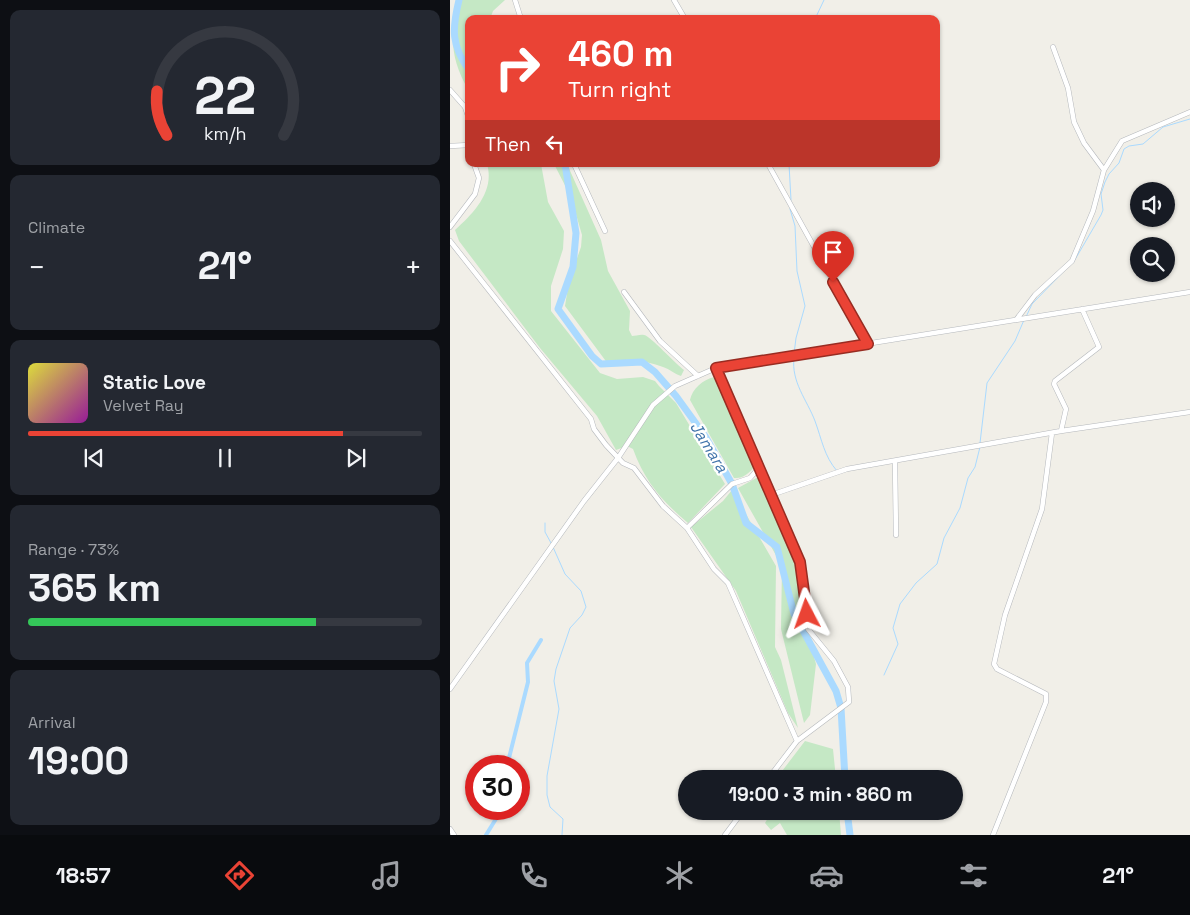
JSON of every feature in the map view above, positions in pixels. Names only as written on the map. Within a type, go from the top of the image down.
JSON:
[{"type":"street","points":[[515,0],[520,15]]},
{"type":"street","points":[[674,0],[683,15]]},
{"type":"street","points":[[1053,47],[1068,88],[1074,122],[1084,143],[1104,170]]},
{"type":"street","points":[[450,90],[465,107]]},
{"type":"street","points":[[1016,320],[1035,295],[1072,260],[1094,211],[1104,170],[1122,141],[1190,112]]},
{"type":"street","points":[[450,146],[465,145]]},
{"type":"street","points":[[450,226],[475,194],[479,178],[475,167]]},
{"type":"street","points":[[575,167],[605,230]]},
{"type":"street","points":[[770,167],[868,344]]},
{"type":"street","points":[[450,242],[591,419],[594,429],[623,464],[634,468],[663,506],[687,528],[714,569],[728,584],[797,741]]},
{"type":"street","points":[[624,292],[660,342],[698,376]]},
{"type":"street","points":[[450,689],[584,501],[618,458],[653,405],[675,386],[716,368],[1190,292]]},
{"type":"street","points":[[1061,431],[1066,410],[1054,384],[1055,381],[1099,347],[1082,310]]},
{"type":"street","points":[[716,368],[800,562],[805,586],[808,629],[834,661],[848,687],[849,702],[797,741],[775,770]]},
{"type":"street","points":[[771,495],[847,469],[1061,431],[1190,412]]},
{"type":"street","points":[[993,835],[1046,702],[1046,694],[997,669],[994,664],[1005,614],[1042,509],[1052,434]]},
{"type":"street","points":[[894,462],[896,535]]},
{"type":"street","points":[[687,528],[732,484],[750,478],[759,468]]},
{"type":"street","points":[[725,835],[736,820]]},
{"type":"street","points":[[450,829],[454,835]]},
{"type":"green space","points":[[458,0],[505,0],[493,11],[492,15],[465,15],[465,83],[455,58],[453,47]]},
{"type":"green space","points":[[488,167],[542,167],[548,202],[564,231],[563,249],[551,286],[551,311],[600,373],[617,379],[643,377],[655,381],[676,403],[725,484],[688,523],[655,490],[643,471],[633,449],[627,446],[616,450],[597,416],[540,348],[459,241],[455,230],[476,209],[481,201],[488,183]]},
{"type":"green space","points":[[556,167],[568,167],[601,240],[608,271],[630,311],[629,330],[632,336],[647,336],[684,370],[681,376],[650,363],[629,361],[608,364],[565,306],[569,281],[581,247],[582,235],[571,197]]},
{"type":"green space","points":[[715,377],[724,391],[729,411],[755,466],[740,478],[734,478],[690,400],[693,392],[699,385]]},
{"type":"green space","points":[[760,476],[797,567],[804,622],[816,664],[810,715],[804,723],[781,629],[782,566],[738,488]]},
{"type":"green space","points":[[732,490],[776,566],[775,647],[781,660],[798,728],[788,713],[736,591],[691,527],[723,501]]},
{"type":"green space","points":[[805,741],[833,749],[835,770],[783,770]]},
{"type":"green space","points":[[767,820],[840,820],[841,835],[787,835],[780,823],[771,830],[765,823]]},
{"type":"waterway","name":"Jamara","points":[[459,0],[454,28],[456,45],[465,64]]},
{"type":"waterway","points":[[817,15],[824,0]]},
{"type":"waterway","points":[[1073,263],[1101,215],[1103,210],[1101,194],[1105,182],[1109,174],[1119,163],[1124,149],[1129,146],[1143,144],[1163,127],[1190,119]]},
{"type":"waterway","name":"Jamara","points":[[565,167],[576,233],[573,267],[558,309],[592,356],[601,364],[642,362],[655,372],[676,396],[705,436],[732,484],[746,523],[777,547],[794,614],[836,691],[841,708],[844,770]]},
{"type":"waterway","points":[[789,167],[791,200]]},
{"type":"waterway","points":[[790,209],[795,226],[797,271],[805,306],[796,338],[794,354]]},
{"type":"waterway","points":[[1026,317],[1032,304],[1066,269]]},
{"type":"waterway","points":[[980,443],[987,383],[1015,341],[1024,320]]},
{"type":"waterway","points":[[794,358],[795,375],[800,391],[815,421],[826,454],[837,471]]},
{"type":"waterway","points":[[884,675],[898,644],[893,628],[900,604],[916,583],[937,564],[944,538],[960,508],[968,478],[975,467],[980,447]]},
{"type":"waterway","points":[[545,523],[545,532],[551,543]]},
{"type":"waterway","points":[[553,547],[565,574],[581,591],[586,607],[582,615],[570,628],[556,669],[554,681],[559,709],[547,776],[547,795],[550,807],[563,819],[562,835]]},
{"type":"waterway","points":[[510,755],[528,682],[527,663],[541,640]]},
{"type":"waterway","points":[[486,835],[495,820]]},
{"type":"waterway","name":"Jamara","points":[[848,820],[850,835]]},
{"type":"route","points":[[807,614],[805,586],[800,562],[716,368],[868,344],[833,282]]}]
